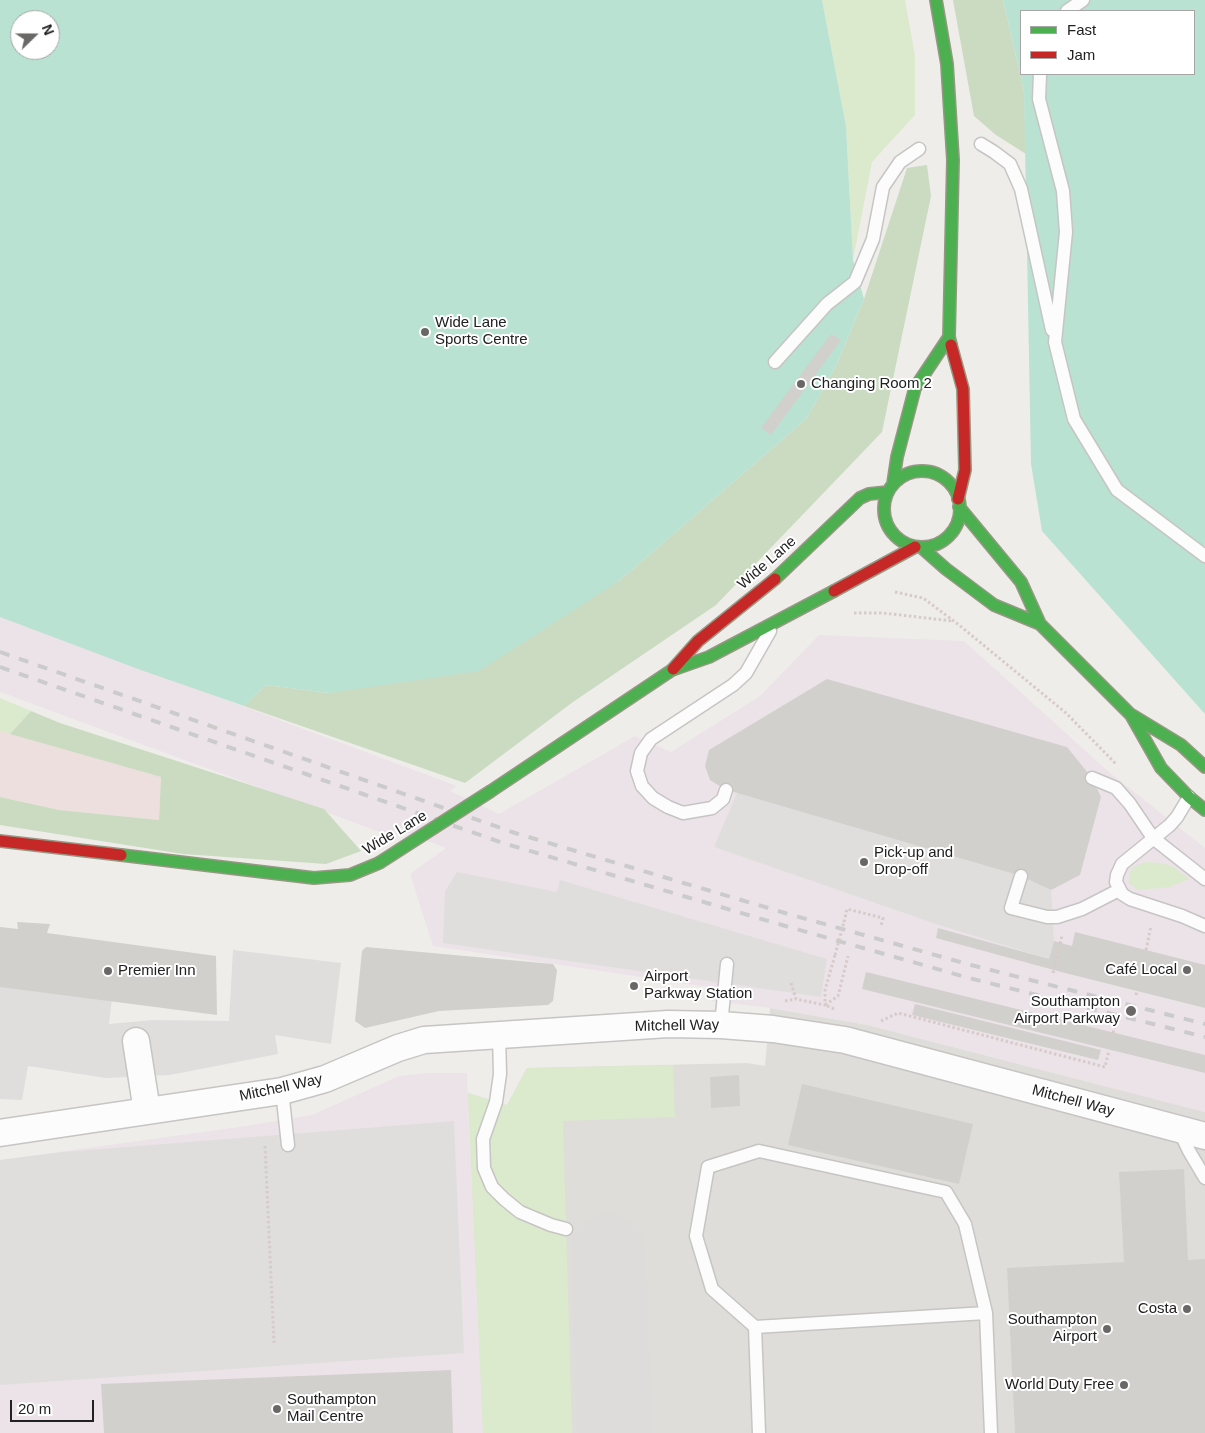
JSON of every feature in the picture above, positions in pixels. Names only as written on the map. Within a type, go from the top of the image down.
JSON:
[{"type":"main road","points":[[936,0],[947,64],[953,160],[949,337],[963,389],[965,470],[958,520],[953,531],[944,540],[933,546],[918,547],[904,543],[894,536],[884,515],[884,503],[891,488],[915,388],[949,337]]},
{"type":"main road","points":[[891,488],[902,477],[924,471],[936,474],[945,480],[953,488],[959,503],[1021,582],[1040,624],[1130,714],[1181,745],[1205,767]]},
{"type":"main road","name":"Wide Lane","points":[[0,841],[314,878],[350,875],[380,863],[672,670],[698,641],[778,576],[860,498],[891,488]]},
{"type":"main road","points":[[918,547],[994,605],[1040,624]]},
{"type":"main road","name":"Wide Lane","points":[[672,670],[709,657],[918,547]]},
{"type":"main road","points":[[1130,714],[1161,768],[1189,797],[1205,810]]},
{"type":"street","name":"Mitchell Way","points":[[0,1133],[282,1091],[325,1079],[398,1048],[424,1040],[668,1024],[721,1025],[773,1029],[856,1042],[1205,1136]]},
{"type":"street","points":[[136,1041],[147,1111]]},
{"type":"lane","points":[[1068,10],[1083,0]]},
{"type":"lane","points":[[1040,75],[1039,99],[1063,191],[1066,232],[1055,342]]},
{"type":"lane","points":[[980,144],[1010,164],[1021,189],[1074,419],[1117,490],[1205,556]]},
{"type":"lane","points":[[775,362],[827,304],[855,282],[873,239],[883,187],[900,162],[919,148]]},
{"type":"lane","points":[[726,790],[724,799],[712,808],[683,813],[668,807],[653,798],[642,786],[637,770],[641,753],[651,740],[733,685],[746,673],[774,623]]},
{"type":"lane","points":[[1092,778],[1116,788],[1130,804],[1153,838],[1205,879]]},
{"type":"lane","points":[[1189,797],[1177,817],[1122,864],[1116,882],[1122,894],[1130,898],[1205,926]]},
{"type":"lane","points":[[1021,876],[1011,908],[1037,916],[1057,917],[1082,909],[1119,890]]},
{"type":"lane","points":[[721,1025],[727,964]]},
{"type":"lane","points":[[499,1035],[500,1074],[496,1102],[483,1139],[484,1168],[492,1187],[520,1212],[566,1229]]},
{"type":"lane","points":[[282,1091],[288,1145]]},
{"type":"lane","points":[[1180,1130],[1189,1151],[1205,1178]]},
{"type":"lane","points":[[986,1313],[755,1327],[712,1289],[696,1236],[708,1167],[759,1151],[946,1192],[965,1224],[986,1313],[991,1433]]},
{"type":"lane","points":[[755,1327],[759,1433]]},
{"type":"path","points":[[890,593],[898,592],[923,598],[1066,712],[1122,770]]},
{"type":"path","points":[[849,614],[883,613],[953,621]]},
{"type":"path","points":[[826,1005],[825,990],[847,909],[883,918],[881,926]]},
{"type":"path","points":[[1053,973],[1061,943]]},
{"type":"path","points":[[826,1005],[838,996],[848,956]]},
{"type":"path","points":[[791,983],[796,999],[826,1005],[851,1017],[856,1042]]},
{"type":"path","points":[[856,1042],[872,1025],[898,1013],[1104,1067],[1109,1050]]},
{"type":"path","points":[[1113,1033],[1115,1025]]},
{"type":"path","points":[[265,1146],[274,1343]]},
{"type":"shaded area","points":[[0,616],[457,786],[450,791],[499,814],[635,736],[671,752],[760,696],[819,635],[964,641],[1109,772],[1205,848],[1205,1112],[867,1025],[770,1008],[712,1001],[708,987],[433,946],[410,874],[446,848],[396,829],[388,835],[0,692]]},
{"type":"shaded area","points":[[0,731],[161,777],[159,820],[59,810],[0,797]]},
{"type":"shaded area","name":"Pick-up and Drop-off","points":[[737,793],[1021,876],[1051,890],[1054,941],[1049,959],[939,925],[714,847]]},
{"type":"shaded area","points":[[457,872],[557,892],[560,880],[827,959],[821,997],[443,943],[445,891]]},
{"type":"shaded area","points":[[233,950],[341,963],[331,1044],[275,1035],[278,1054],[170,1075],[106,1078],[28,1066],[22,1100],[0,1099],[0,985],[112,998],[109,1024],[153,1020],[229,1021]]},
{"type":"shaded area","name":"Southampton Airport","points":[[770,1008],[867,1025],[1205,1112],[1205,1433],[483,1433],[468,1093],[507,1105],[527,1068],[747,1063],[765,1066]]},
{"type":"shaded area","points":[[428,1073],[467,1073],[483,1433],[0,1433],[0,1160],[312,1115],[399,1076]]},
{"type":"shaded area","points":[[454,1121],[464,1353],[0,1385],[0,1160],[63,1152]]},
{"type":"green space","name":"Wide Lane Sports Centre","points":[[0,0],[822,0],[846,126],[853,260],[864,299],[836,366],[806,419],[619,581],[479,671],[329,693],[266,685],[244,706],[138,669],[0,617]]},
{"type":"green space","points":[[822,0],[905,0],[915,56],[915,115],[872,162],[853,260],[846,126]]},
{"type":"green space","points":[[953,0],[1003,0],[1024,91],[1026,154],[996,135],[974,116]]},
{"type":"green space","points":[[1003,0],[1205,0],[1205,714],[1042,531],[1031,464],[1024,91],[1020,75],[1195,75],[1195,10],[1020,10],[1020,74]]},
{"type":"green space","points":[[927,165],[931,196],[882,432],[716,605],[573,702],[465,783],[244,706],[266,685],[329,693],[619,581],[806,419],[836,366],[864,299],[907,168]]},
{"type":"green space","points":[[0,698],[31,711],[10,734],[0,731]]},
{"type":"green space","points":[[31,711],[60,723],[324,809],[361,851],[326,864],[183,854],[0,825],[0,797],[59,810],[159,820],[161,777],[10,734]]},
{"type":"green space","points":[[1146,862],[1172,866],[1189,879],[1170,887],[1138,890],[1129,883],[1129,876],[1135,866]]},
{"type":"green space","points":[[673,1065],[675,1117],[563,1121],[572,1433],[483,1433],[468,1093],[507,1105],[527,1068]]},
{"type":"building","name":"Changing Room 2","points":[[831,334],[841,340],[771,435],[761,428]]},
{"type":"building","points":[[827,679],[1067,747],[1092,778],[1101,797],[1080,875],[1051,890],[1021,876],[726,790],[710,780],[705,766],[709,750]]},
{"type":"building","name":"Premier Inn","points":[[17,922],[50,924],[47,933],[216,956],[217,1015],[0,987],[0,927],[18,929]]},
{"type":"building","points":[[938,928],[1049,959],[1054,941],[1072,946],[1075,932],[1205,965],[1205,1008],[936,938]]},
{"type":"building","points":[[366,947],[553,964],[557,970],[553,1001],[548,1005],[439,1011],[365,1028],[355,1021],[362,951]]},
{"type":"building","points":[[866,972],[1205,1055],[1205,1073],[862,989]]},
{"type":"building","points":[[915,1004],[1101,1050],[1098,1060],[912,1015]]},
{"type":"building","points":[[739,1075],[740,1106],[711,1108],[710,1077]]},
{"type":"building","points":[[802,1084],[973,1124],[959,1184],[788,1145]]},
{"type":"building","name":"Southampton Airport","points":[[1184,1169],[1188,1260],[1205,1259],[1205,1433],[1015,1433],[1007,1268],[1124,1262],[1119,1172]]},
{"type":"building","name":"Southampton Mail Centre","points":[[451,1370],[453,1433],[104,1433],[101,1384]]},
{"type":"taxiway","points":[[608,1251],[615,1433]]},
{"type":"railway","points":[[0,652],[515,833],[785,913],[971,965],[1205,1024]]},
{"type":"railway","points":[[0,667],[503,843],[969,978],[1205,1037]]},
{"type":"traffic: fast","points":[[936,0],[947,64],[953,160],[949,337],[951,345]]},
{"type":"traffic: fast","points":[[893,484],[897,457],[915,388],[949,337]]},
{"type":"traffic: fast","points":[[922,471],[936,474],[949,482],[957,495],[960,509],[957,523],[949,536],[936,544],[922,547],[908,544],[895,536],[887,523],[884,509],[887,495],[895,482],[908,474],[922,471]]},
{"type":"traffic: fast","points":[[775,579],[860,498],[869,494],[888,492]]},
{"type":"traffic: fast","points":[[959,507],[1021,582],[1040,624],[1130,714],[1181,745],[1205,767]]},
{"type":"traffic: fast","points":[[921,547],[946,569],[994,605],[1040,624]]},
{"type":"traffic: fast","points":[[491,791],[672,670],[709,657],[834,591]]},
{"type":"traffic: fast","points":[[1131,715],[1161,768],[1189,797],[1205,810]]},
{"type":"traffic: fast","points":[[379,863],[491,791]]},
{"type":"traffic: fast","points":[[121,855],[314,878],[350,875],[379,863]]},
{"type":"traffic: jam","points":[[951,345],[963,389],[965,470],[958,499]]},
{"type":"traffic: jam","points":[[834,591],[915,547]]},
{"type":"traffic: jam","points":[[673,669],[698,641],[775,579]]},
{"type":"traffic: jam","points":[[0,841],[121,855]]},
{"type":"place","name":"Wide Lane Sports Centre","points":[[425,332]]},
{"type":"place","name":"Changing Room 2","points":[[801,384]]},
{"type":"place","name":"Pick-up and Drop-off","points":[[864,862]]},
{"type":"place","name":"Café Local","points":[[1187,970]]},
{"type":"place","name":"Premier Inn","points":[[108,971]]},
{"type":"place","name":"Airport Parkway Station","points":[[634,986]]},
{"type":"place","name":"Southampton Airport Parkway","points":[[1131,1011]]},
{"type":"place","name":"Costa","points":[[1187,1309]]},
{"type":"place","name":"Southampton Airport","points":[[1107,1329]]},
{"type":"place","name":"World Duty Free","points":[[1124,1385]]},
{"type":"place","name":"Southampton Mail Centre","points":[[277,1409]]}]
